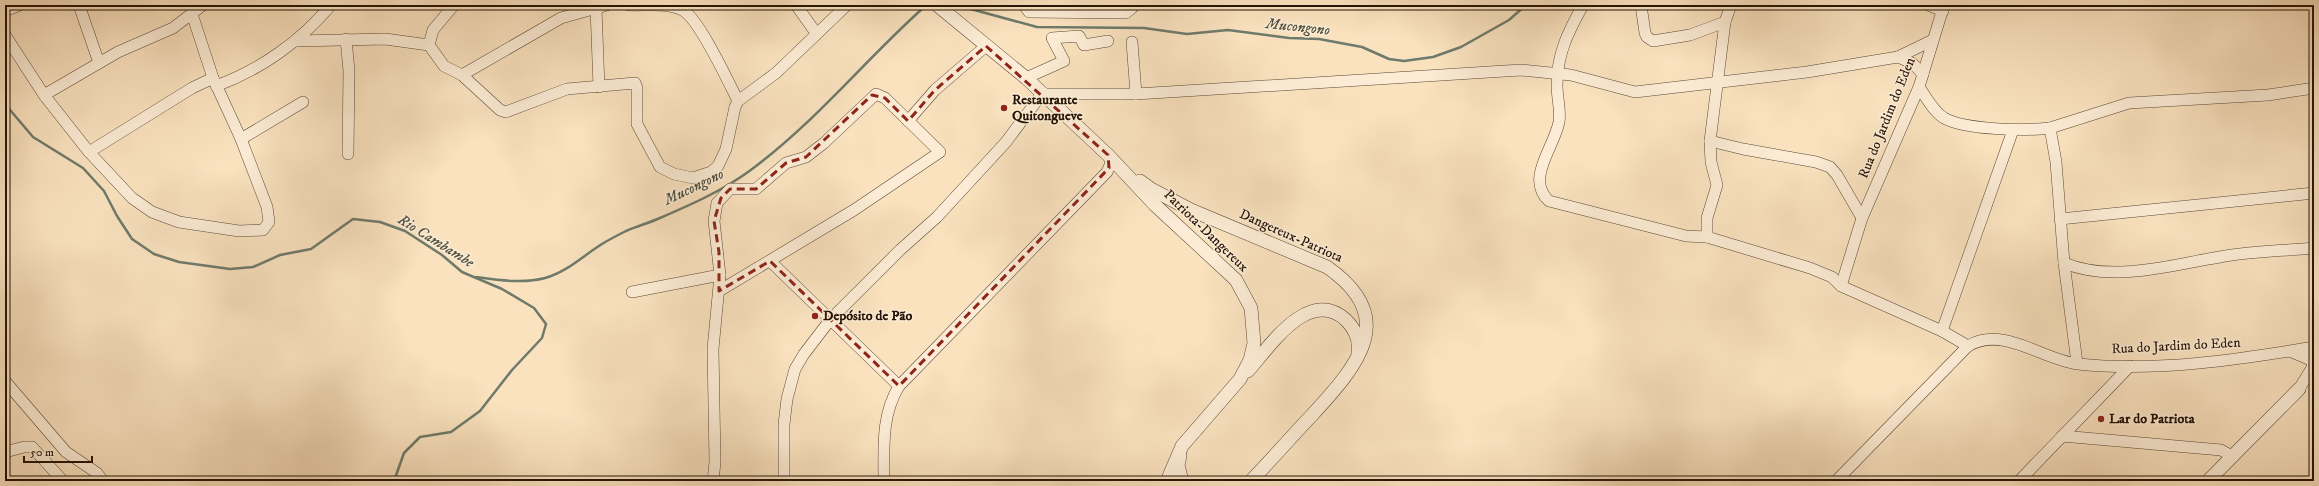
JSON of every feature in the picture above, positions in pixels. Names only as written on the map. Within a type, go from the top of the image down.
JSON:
[{"type":"street","points":[[5,11],[20,5]]},
{"type":"street","points":[[79,5],[99,63]]},
{"type":"street","points":[[44,94],[99,63],[173,28],[203,5]]},
{"type":"street","points":[[89,152],[192,88],[234,78],[296,41],[317,22],[331,5]]},
{"type":"street","points":[[429,44],[433,30],[440,19],[454,5]]},
{"type":"street","points":[[629,5],[672,7],[683,10],[688,14],[698,28],[738,100]]},
{"type":"street","points":[[796,5],[816,33]]},
{"type":"street","points":[[296,41],[385,39],[429,44],[444,66],[462,75],[500,110],[506,112],[557,91],[635,83],[637,88],[637,124],[652,154],[660,166],[674,174],[693,178],[711,172],[718,166],[726,149],[738,100],[776,73],[816,33],[847,5]]},
{"type":"street","points":[[884,481],[885,421],[893,396],[899,386],[1107,172],[1111,163],[1110,159],[1026,78],[937,5]]},
{"type":"street","points":[[1024,5],[1029,12],[1110,13],[1126,13],[1132,8],[1132,5]]},
{"type":"street","points":[[1583,5],[1562,43],[1557,74],[1559,120],[1553,142],[1538,176],[1538,183],[1543,196],[1557,205],[1686,236],[1707,237],[1810,268],[1832,277],[1841,286],[1942,331],[1968,346]]},
{"type":"street","points":[[1641,5],[1645,33],[1647,37],[1653,41],[1690,35],[1725,22]]},
{"type":"street","points":[[1707,237],[1707,218],[1717,185],[1711,162],[1710,141],[1725,22],[1731,5]]},
{"type":"street","points":[[1928,5],[1943,8]]},
{"type":"street","points":[[462,75],[561,18],[602,6],[599,87]]},
{"type":"street","name":"Rua do Jardim do Eden","points":[[1841,286],[1862,218],[1919,87],[1943,8]]},
{"type":"street","points":[[5,35],[44,94],[89,152],[132,198],[152,212],[179,222],[254,232],[263,230],[269,222],[267,207],[241,139],[214,82],[192,14]]},
{"type":"street","points":[[1026,78],[1064,61],[1052,38],[1079,36],[1084,45],[1108,41]]},
{"type":"street","points":[[346,39],[348,71],[348,154]]},
{"type":"street","points":[[1042,94],[1136,94],[1521,70],[1571,75],[1635,92],[1717,81],[1807,72],[1898,57],[1934,40]]},
{"type":"street","points":[[1132,42],[1136,94]]},
{"type":"street","points":[[908,121],[935,90],[986,46]]},
{"type":"street","points":[[1898,57],[1912,62],[1923,74]]},
{"type":"street","points":[[1919,87],[1943,117],[1966,124],[2013,130],[2050,128],[2129,103],[2268,95],[2314,88]]},
{"type":"street","points":[[713,481],[715,462],[714,349],[720,275],[714,221],[717,203],[725,193],[737,188],[756,188],[776,169],[786,163],[806,157],[824,143],[872,95],[879,94],[885,98],[940,152],[854,210],[719,291]]},
{"type":"street","points":[[784,481],[784,424],[790,385],[804,354],[830,320],[900,250],[937,217],[1006,142],[1042,94]]},
{"type":"street","points":[[241,139],[303,102]]},
{"type":"street","points":[[2050,128],[2054,148],[2064,263],[2077,364]]},
{"type":"street","points":[[1942,331],[2013,130]]},
{"type":"street","points":[[1710,141],[1816,162],[1830,167],[1862,218]]},
{"type":"street","name":"Dangereux-Patriota","points":[[1110,159],[1151,189],[1191,210],[1327,266],[1345,279],[1358,294],[1365,313],[1366,335],[1364,348],[1339,386],[1251,481]]},
{"type":"street","name":"Patriota-Dangereux","points":[[1110,159],[1155,205],[1236,280],[1251,308],[1254,343],[1250,360],[1240,379],[1182,446],[1167,481]]},
{"type":"street","points":[[2060,219],[2314,193]]},
{"type":"street","points":[[2064,263],[2077,269],[2144,270],[2220,256],[2314,248]]},
{"type":"street","points":[[770,261],[899,386]]},
{"type":"street","points":[[632,292],[720,275]]},
{"type":"street","points":[[1240,379],[1290,325],[1304,313],[1317,309],[1330,311],[1341,316],[1351,325],[1359,346],[1357,360]]},
{"type":"street","name":"Rua do Jardim do Eden","points":[[1836,481],[1968,346],[1981,339],[2005,340],[2077,364],[2130,366],[2241,359],[2314,347]]},
{"type":"street","points":[[2289,352],[2314,358],[2312,368],[2299,389]]},
{"type":"street","points":[[2019,481],[2130,366]]},
{"type":"street","points":[[2208,481],[2299,389],[2314,376]]},
{"type":"street","points":[[5,381],[66,452],[97,473],[103,481]]},
{"type":"street","points":[[2062,436],[2221,450],[2232,456]]},
{"type":"street","points":[[1182,446],[1178,465],[1182,481]]},
{"type":"street","points":[[5,452],[24,447],[32,447],[63,481]]},
{"type":"highlighted area","points":[[986,46],[1108,155],[1109,168],[899,386],[770,261],[719,291],[719,252],[714,221],[721,198],[730,189],[756,189],[786,163],[806,157],[872,95],[885,98],[908,121],[935,90]]},
{"type":"waterway","name":"Mucongono","points":[[956,5],[1037,27],[1144,28],[1187,34],[1228,30],[1289,38],[1319,39],[1362,47],[1389,59],[1404,61],[1433,57],[1461,47],[1509,20],[1526,5]]},
{"type":"waterway","name":"Mucongono","points":[[476,277],[519,281],[545,278],[568,268],[595,248],[630,229],[656,220],[683,208],[738,179],[772,154],[816,114],[900,29],[922,9]]},
{"type":"waterway","name":"Rio Cambambe","points":[[5,104],[33,137],[83,168],[104,191],[117,216],[132,239],[154,254],[179,262],[230,269],[253,267],[280,255],[311,249],[353,219],[380,222],[405,231],[442,255],[462,272],[502,289],[534,308],[546,324],[542,338],[512,370],[480,411],[451,432],[420,437],[404,453],[394,481]]},
{"type":"place","name":"Restaurante Quitongueve","points":[[1004,108]]},
{"type":"place","name":"Depósito de Pão","points":[[815,316]]},
{"type":"place","name":"Lar do Patriota","points":[[2101,419]]}]
